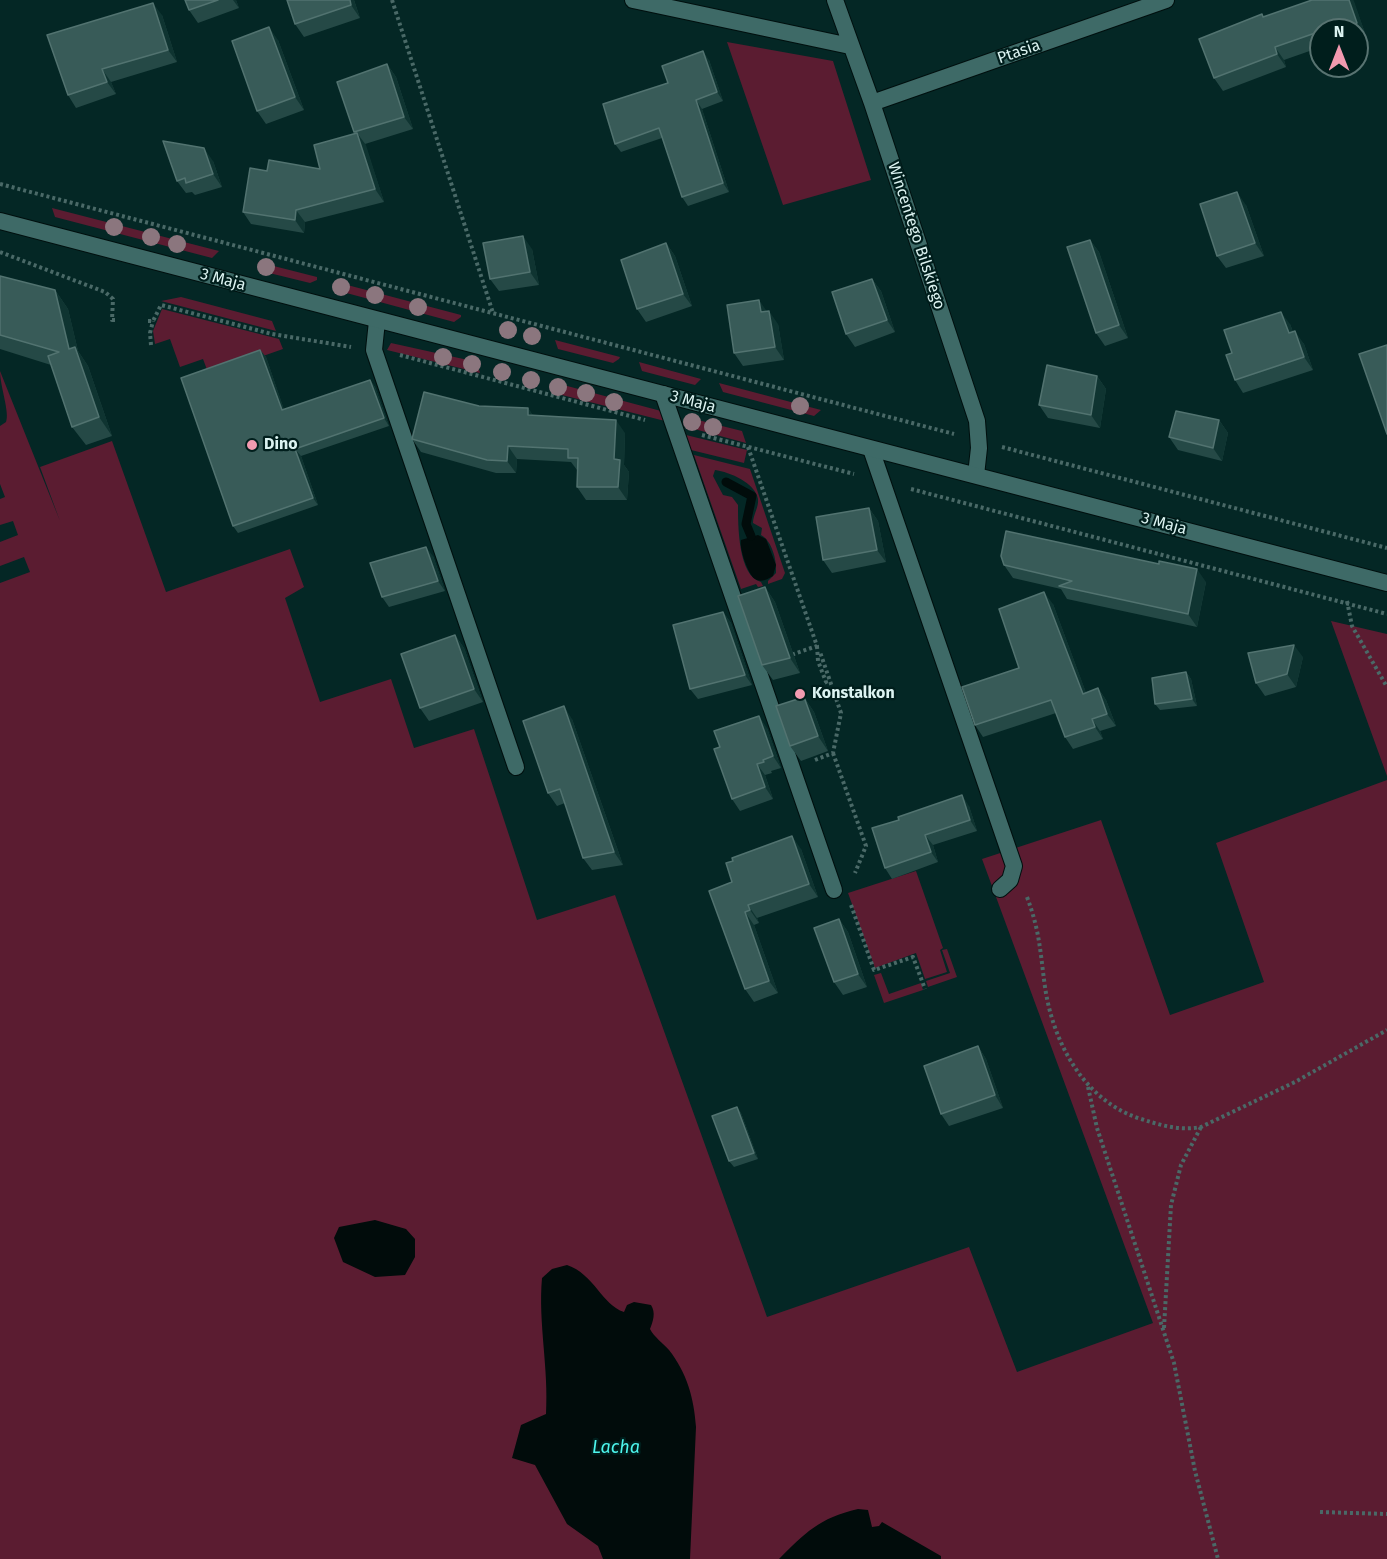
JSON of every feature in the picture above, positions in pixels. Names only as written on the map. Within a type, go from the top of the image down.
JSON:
[{"type":"street","points":[[633,0],[850,46]]},
{"type":"street","name":"Wincentego Bilskiego","points":[[835,0],[872,103],[977,421],[979,441],[976,475]]},
{"type":"street","name":"Ptasia","points":[[872,103],[1166,0]]},
{"type":"street","name":"3 Maja","points":[[0,221],[1387,583]]},
{"type":"street","points":[[377,321],[374,350],[516,768]]},
{"type":"street","points":[[663,394],[834,890]]},
{"type":"street","points":[[871,449],[1014,866],[1010,880],[1000,890]]},
{"type":"path","points":[[392,0],[493,314]]},
{"type":"path","points":[[0,184],[1387,548]]},
{"type":"path","points":[[0,252],[105,292],[113,299],[112,320],[118,320]]},
{"type":"path","points":[[151,345],[150,321],[161,305],[272,334],[374,350],[1387,614]]},
{"type":"path","points":[[748,446],[842,713],[833,753],[866,846],[851,883]]},
{"type":"path","points":[[1353,574],[1346,603],[1352,626],[1387,687]]},
{"type":"path","points":[[793,660],[791,655],[817,646]]},
{"type":"path","points":[[820,652],[818,661],[826,682],[822,684]]},
{"type":"path","points":[[828,755],[833,753]]},
{"type":"path","points":[[1014,866],[1036,921],[1041,942],[1045,986],[1057,1029],[1071,1063],[1088,1086],[1121,1112],[1163,1126],[1184,1130],[1201,1127],[1295,1082],[1387,1030]]},
{"type":"path","points":[[851,904],[874,970],[913,957],[925,988]]},
{"type":"path","points":[[1088,1086],[1097,1128],[1174,1364],[1195,1471],[1218,1559]]},
{"type":"path","points":[[1164,1332],[1166,1263],[1171,1205],[1181,1165],[1201,1127]]},
{"type":"path","points":[[1320,1512],[1387,1514]]},
{"type":"shaded area","points":[[727,42],[833,61],[871,180],[783,205]]},
{"type":"shaded area","points":[[52,208],[219,251],[212,258],[55,217]]},
{"type":"shaded area","points":[[258,262],[317,277],[317,280],[310,283],[261,271]]},
{"type":"shaded area","points":[[336,282],[461,315],[461,317],[454,322],[339,291]]},
{"type":"shaded area","points":[[181,297],[272,321],[276,331],[161,301]]},
{"type":"shaded area","points":[[162,309],[279,339],[283,349],[209,375],[203,359],[180,367],[170,339],[155,344],[153,331]]},
{"type":"shaded area","points":[[555,340],[620,357],[613,363],[558,349]]},
{"type":"shaded area","points":[[391,343],[477,362],[480,373],[387,350]]},
{"type":"shaded area","points":[[639,362],[701,379],[695,385],[642,371]]},
{"type":"shaded area","points":[[0,371],[60,521],[40,467],[112,441],[166,592],[290,549],[304,587],[285,598],[320,702],[391,679],[414,748],[474,729],[537,920],[615,895],[767,1317],[969,1247],[1017,1372],[1153,1323],[982,859],[1101,820],[1170,1015],[1264,982],[1216,843],[1387,780],[1387,1559],[0,1559],[0,583],[30,572],[24,557],[0,566],[0,542],[18,535],[13,521],[0,525],[0,499],[5,497],[0,484],[0,426],[6,422],[7,418]]},
{"type":"shaded area","points":[[556,383],[661,411],[665,421],[554,393]]},
{"type":"shaded area","points":[[719,383],[821,410],[814,416],[723,392]]},
{"type":"shaded area","points":[[690,418],[742,431],[746,443],[687,427]]},
{"type":"shaded area","points":[[686,435],[747,450],[744,463],[691,450]]},
{"type":"shaded area","points":[[694,455],[750,469],[785,573],[782,579],[768,584],[776,573],[776,562],[771,546],[761,535],[762,528],[753,523],[758,502],[756,493],[741,479],[715,470],[713,476],[723,495],[732,497],[738,505],[738,525],[744,560],[753,578],[761,582],[763,586],[758,587],[756,584],[741,589]]},
{"type":"shaded area","points":[[1331,621],[1387,634],[1387,776]]},
{"type":"shaded area","points":[[916,871],[943,948],[940,950],[947,972],[925,979],[916,953],[875,968],[848,893]]},
{"type":"shaded area","points":[[947,949],[957,977],[928,987],[926,981],[950,973],[942,950]]},
{"type":"shaded area","points":[[881,973],[889,994],[921,983],[923,990],[884,1003],[874,975]]},
{"type":"water","points":[[758,535],[766,539],[776,565],[773,576],[762,581],[752,577],[741,549],[741,540]]},
{"type":"water","points":[[375,1220],[406,1229],[415,1239],[415,1257],[405,1275],[375,1277],[343,1262],[334,1238],[339,1227]]},
{"type":"water","name":"Lacha","points":[[567,1265],[584,1275],[610,1303],[624,1312],[627,1305],[634,1302],[651,1305],[654,1314],[650,1329],[669,1350],[685,1377],[696,1427],[690,1559],[603,1559],[598,1546],[567,1524],[535,1465],[512,1458],[521,1425],[546,1414],[547,1397],[541,1312],[542,1278],[552,1269]]},
{"type":"water","points":[[858,1509],[868,1510],[872,1527],[879,1526],[882,1522],[941,1556],[941,1559],[779,1559],[797,1541],[823,1522]]},
{"type":"building","points":[[185,0],[218,0],[189,10]]},
{"type":"building","points":[[287,0],[350,0],[351,5],[295,24]]},
{"type":"building","points":[[1312,0],[1349,0],[1355,18],[1309,18],[1309,35],[1275,47],[1277,54],[1214,78],[1199,39],[1262,14],[1263,17]]},
{"type":"building","points":[[153,3],[168,50],[102,69],[107,82],[68,95],[47,35]]},
{"type":"building","points":[[269,27],[295,97],[257,111],[232,41]]},
{"type":"building","points":[[703,51],[717,92],[696,100],[723,183],[682,197],[659,128],[615,144],[603,104],[668,83],[662,66]]},
{"type":"building","points":[[387,64],[404,117],[354,132],[337,82]]},
{"type":"building","points":[[357,133],[375,189],[296,210],[295,220],[243,212],[250,168],[267,171],[269,160],[320,169],[314,145]]},
{"type":"building","points":[[163,141],[204,148],[213,174],[186,183],[185,178],[177,181]]},
{"type":"building","points":[[1237,192],[1255,243],[1217,256],[1200,204]]},
{"type":"building","points":[[523,236],[530,272],[490,279],[483,243]]},
{"type":"building","points":[[1090,240],[1119,325],[1096,333],[1067,247]]},
{"type":"building","points":[[666,243],[683,294],[637,309],[621,260]]},
{"type":"building","points":[[0,276],[55,290],[69,349],[75,347],[99,417],[72,427],[48,356],[59,352],[0,335]]},
{"type":"building","points":[[872,279],[887,320],[846,334],[832,292]]},
{"type":"building","points":[[759,300],[761,312],[769,311],[775,347],[734,353],[727,305]]},
{"type":"building","points":[[1281,312],[1289,333],[1295,331],[1304,357],[1235,380],[1226,355],[1232,353],[1224,330]]},
{"type":"building","points":[[1387,345],[1387,434],[1359,354]]},
{"type":"building","name":"Dino","points":[[260,350],[282,410],[370,380],[384,418],[295,449],[313,498],[233,526],[181,378]]},
{"type":"building","points":[[1047,365],[1097,376],[1091,415],[1039,405]]},
{"type":"building","points":[[424,392],[479,406],[528,408],[528,415],[616,420],[614,459],[620,460],[618,487],[577,487],[578,458],[568,458],[568,449],[508,446],[507,461],[487,460],[412,439]]},
{"type":"building","points":[[1176,411],[1219,420],[1213,448],[1169,437]]},
{"type":"building","points":[[869,508],[877,550],[823,560],[816,517]]},
{"type":"building","points":[[1006,531],[1159,564],[1159,561],[1197,569],[1188,614],[1059,586],[1072,581],[1004,565],[1001,556]]},
{"type":"building","points":[[426,547],[438,581],[382,597],[370,563]]},
{"type":"building","points":[[765,587],[790,658],[762,665],[738,596]]},
{"type":"building","points":[[1044,592],[1083,694],[1098,688],[1107,714],[1092,719],[1095,727],[1065,737],[1051,700],[975,725],[962,687],[1019,668],[999,609]]},
{"type":"building","points":[[723,612],[745,675],[690,689],[673,625]]},
{"type":"building","points":[[455,635],[474,689],[420,708],[401,654]]},
{"type":"building","points":[[1294,645],[1287,674],[1256,683],[1248,653]]},
{"type":"building","points":[[1186,672],[1192,699],[1155,704],[1152,678]]},
{"type":"building","points":[[804,697],[818,736],[790,746],[776,706]]},
{"type":"building","points":[[564,706],[614,852],[583,858],[560,789],[548,793],[523,721]]},
{"type":"building","points":[[759,716],[773,756],[757,764],[765,787],[732,799],[714,749],[720,747],[714,731]]},
{"type":"building","points":[[962,795],[970,820],[925,835],[931,852],[885,868],[872,828]]},
{"type":"building","points":[[792,836],[809,884],[748,905],[750,910],[745,912],[769,981],[745,989],[709,891],[732,882],[726,863],[733,861],[732,858]]},
{"type":"building","points":[[839,919],[858,974],[834,982],[814,928]]},
{"type":"building","points":[[978,1046],[995,1095],[941,1114],[924,1066]]},
{"type":"building","points":[[737,1107],[754,1153],[729,1161],[712,1116]]},
{"type":"waterway","points":[[726,482],[752,496],[746,524],[751,536]]},
{"type":"place","name":"Dino","points":[[252,445]]},
{"type":"place","name":"Konstalkon","points":[[800,694]]}]
